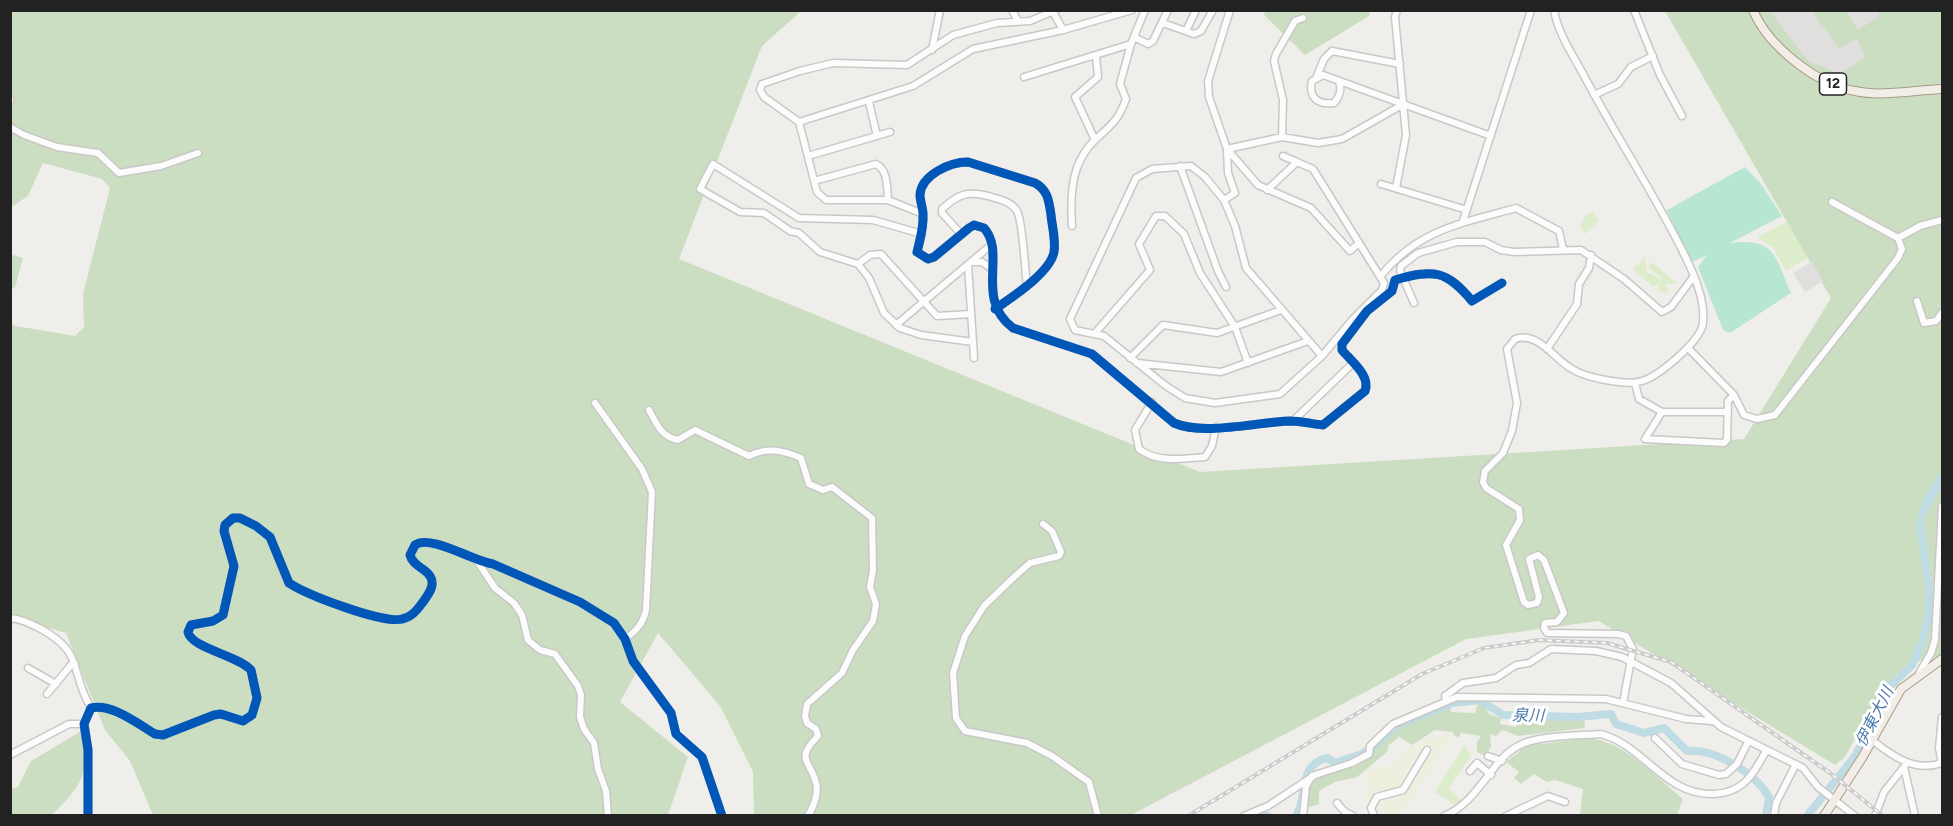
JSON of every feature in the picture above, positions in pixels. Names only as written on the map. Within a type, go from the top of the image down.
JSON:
[{"type":"main road","name":"12","points":[[1753,10],[1765,34],[1775,45],[1795,61],[1842,88],[1872,92],[1942,89]]},
{"type":"main road","points":[[1824,816],[1872,740],[1896,695],[1942,658]]},
{"type":"street","points":[[932,50],[940,10]]},
{"type":"street","points":[[1012,10],[1018,21]]},
{"type":"street","points":[[799,122],[869,102],[932,76],[973,49],[1063,30],[1132,10]]},
{"type":"street","points":[[1072,226],[1071,180],[1081,159],[1095,140],[1120,116],[1126,99],[1120,84],[1131,44],[1145,10]]},
{"type":"street","points":[[1134,37],[1148,44],[1154,41],[1168,10]]},
{"type":"street","points":[[1186,31],[1196,10]]},
{"type":"street","points":[[1163,23],[1194,34],[1201,31],[1213,10]]},
{"type":"street","points":[[1224,200],[1235,193],[1228,173],[1227,149],[1209,97],[1208,81],[1230,10]]},
{"type":"street","points":[[1396,188],[1406,135],[1395,17],[1397,10]]},
{"type":"street","points":[[1463,221],[1531,10]]},
{"type":"street","points":[[1554,10],[1561,33],[1594,95],[1652,192],[1694,276],[1702,306],[1703,326],[1698,337],[1688,348],[1648,379],[1635,382],[1583,375],[1527,337],[1515,339],[1507,349],[1517,403],[1512,431],[1503,453],[1485,471],[1483,482],[1486,488],[1519,509],[1520,520],[1506,545],[1518,586],[1524,602],[1528,605],[1537,603],[1539,597],[1529,559],[1538,555],[1544,560],[1564,613],[1557,622],[1545,623],[1544,628],[1547,633],[1618,633],[1626,636],[1633,651],[1623,703]]},
{"type":"street","points":[[1634,10],[1682,116]]},
{"type":"street","points":[[923,214],[888,200],[826,200],[817,192],[799,122],[764,97],[760,90],[762,84],[800,70],[833,63],[907,65],[953,36],[974,28],[1030,21],[1053,11],[1063,30]]},
{"type":"street","points":[[1282,137],[1283,100],[1274,61],[1295,21],[1303,18]]},
{"type":"street","points":[[1024,77],[1131,44]]},
{"type":"street","points":[[1339,81],[1341,86],[1339,98],[1334,103],[1318,103],[1313,98],[1310,89],[1324,59],[1332,51],[1400,64]]},
{"type":"street","points":[[1095,56],[1098,77],[1075,97],[1095,140]]},
{"type":"street","points":[[1594,95],[1617,84],[1631,67],[1653,56]]},
{"type":"street","points":[[1317,76],[1323,75],[1491,136]]},
{"type":"street","points":[[869,102],[876,136]]},
{"type":"street","points":[[1227,149],[1282,137],[1318,143],[1342,139],[1402,105]]},
{"type":"street","points":[[10,127],[24,135],[57,147],[98,153],[119,173],[161,166],[198,153]]},
{"type":"street","points":[[808,156],[890,132]]},
{"type":"street","points":[[1227,149],[1258,185],[1311,208],[1350,251],[1359,243]]},
{"type":"street","points":[[1283,156],[1313,169],[1384,283],[1382,290],[1353,319],[1322,356],[1280,394],[1215,403],[1185,398],[1096,332],[1075,330],[1070,319],[1129,190],[1144,172],[1180,166],[1197,170],[1224,200],[1235,226],[1242,261],[1322,356]]},
{"type":"street","points":[[995,309],[1027,286],[1051,260],[1054,251],[1050,202],[1041,187],[968,162],[957,162],[946,166],[926,182],[920,194],[923,214],[922,234],[917,252],[928,259],[934,257],[969,228],[979,226],[987,232],[991,245],[995,309],[1002,320],[1012,328],[1092,354],[1152,402],[1174,423],[1182,426],[1216,427],[1293,421],[1323,425],[1365,391],[1367,385],[1365,377],[1342,350],[1342,344],[1367,311],[1392,291],[1395,280],[1438,273],[1450,277],[1472,300],[1502,282]]},
{"type":"street","points":[[1267,190],[1297,162]]},
{"type":"street","points":[[922,234],[873,220],[799,218],[713,164],[700,189],[740,212],[764,213],[790,231],[799,233],[820,252],[858,264],[869,278],[884,314],[896,325],[921,335],[973,342]]},
{"type":"street","points":[[814,181],[876,164],[882,167],[885,173],[888,200]]},
{"type":"street","points":[[1180,166],[1226,287]]},
{"type":"street","points":[[1381,184],[1467,210]]},
{"type":"street","points":[[961,234],[942,209],[959,195],[972,192],[1005,201],[1013,207],[1019,217],[1027,286]]},
{"type":"street","points":[[1688,348],[1734,395],[1744,415],[1757,419],[1775,415],[1898,258],[1902,249],[1898,238],[1832,202]]},
{"type":"street","points":[[1380,277],[1414,243],[1463,221],[1516,208],[1522,209],[1559,231],[1563,249]]},
{"type":"street","points":[[1096,332],[1150,270],[1139,244],[1156,216],[1160,214],[1184,234],[1200,273],[1235,327],[1248,363]]},
{"type":"street","points":[[799,218],[799,233]]},
{"type":"street","points":[[1898,238],[1920,226],[1942,220]]},
{"type":"street","points":[[1414,303],[1403,278],[1401,266],[1418,253],[1457,243],[1485,242],[1501,250],[1514,252],[1581,250],[1591,255],[1662,312],[1671,307],[1694,276]]},
{"type":"street","points":[[896,325],[991,245]]},
{"type":"street","points":[[858,264],[870,255],[881,254],[937,316],[970,314]]},
{"type":"street","points":[[1547,349],[1570,318],[1577,304],[1579,284],[1589,268],[1591,255]]},
{"type":"street","points":[[970,263],[982,262],[992,270]]},
{"type":"street","points":[[970,263],[970,314],[974,358]]},
{"type":"street","points":[[1917,301],[1924,322],[1936,321],[1942,313]]},
{"type":"street","points":[[1133,361],[1163,325],[1217,333],[1281,310]]},
{"type":"street","points":[[1133,361],[1221,372],[1308,341]]},
{"type":"street","points":[[1293,421],[1353,363]]},
{"type":"street","points":[[1635,382],[1639,399],[1662,412],[1726,412]]},
{"type":"street","points":[[1662,412],[1645,439],[1724,442],[1727,440],[1728,401],[1734,395]]},
{"type":"street","points":[[1152,402],[1135,430],[1134,437],[1138,448],[1146,454],[1174,460],[1205,457],[1212,446],[1216,427]]},
{"type":"street","points":[[595,403],[642,469],[652,492],[644,620],[625,639]]},
{"type":"street","points":[[649,410],[662,433],[671,439],[678,440],[695,430],[749,456],[764,449],[783,450],[801,458],[809,484],[824,490],[832,487],[872,518],[873,570],[870,587],[876,604],[873,621],[853,650],[842,673],[807,704],[805,716],[807,723],[816,729],[818,736],[808,746],[806,757],[817,787],[808,816]]},
{"type":"street","points":[[1915,679],[1931,653],[1935,639],[1942,506]]},
{"type":"street","points":[[91,708],[99,706],[155,734],[163,735],[214,715],[221,714],[243,721],[252,715],[257,698],[251,670],[231,655],[194,642],[188,632],[191,625],[213,621],[223,615],[234,566],[224,531],[225,525],[232,518],[240,518],[270,537],[289,583],[312,595],[383,619],[404,619],[413,615],[430,593],[433,584],[431,577],[411,559],[410,555],[418,542],[447,546],[477,561],[493,564],[580,602],[614,623],[625,639],[633,661],[671,713],[676,734],[702,757],[722,816]]},
{"type":"street","points":[[1043,524],[1052,531],[1061,552],[1059,556],[1030,563],[984,606],[965,636],[953,674],[956,718],[964,731],[1027,743],[1085,778],[1092,790],[1098,816]]},
{"type":"street","points":[[477,561],[495,588],[514,603],[522,615],[528,640],[540,650],[555,654],[578,686],[581,694],[580,717],[584,729],[594,743],[598,769],[606,791],[608,816]]},
{"type":"street","points":[[10,618],[27,622],[63,642],[69,649],[75,664],[91,708],[84,724],[88,750],[88,816]]},
{"type":"street","points":[[1446,700],[1445,696],[1463,683],[1496,678],[1516,665],[1534,660],[1551,649],[1596,651],[1632,661],[1671,683],[1690,697],[1712,721],[1748,742],[1803,768],[1818,787],[1855,816]]},
{"type":"street","points":[[48,694],[71,665],[75,664]]},
{"type":"street","points":[[28,668],[56,684]]},
{"type":"street","points":[[1244,816],[1268,806],[1306,779],[1369,754],[1370,746],[1394,724],[1446,700],[1476,695],[1605,699],[1686,719],[1712,721]]},
{"type":"street","points":[[1872,740],[1905,765],[1929,766],[1942,763],[1939,748],[1942,717]]},
{"type":"street","points":[[10,755],[69,724],[84,724]]},
{"type":"street","points":[[1444,816],[1461,806],[1502,761],[1524,743],[1601,734],[1626,745],[1685,791],[1719,793],[1736,789],[1751,778],[1766,751]]},
{"type":"street","points":[[1655,738],[1682,764],[1719,775],[1732,770],[1748,742]]},
{"type":"street","points":[[1374,816],[1371,808],[1377,797],[1403,790],[1426,750]]},
{"type":"street","points":[[1488,756],[1502,761]]},
{"type":"street","points":[[1470,771],[1477,763],[1491,775]]},
{"type":"street","points":[[1774,816],[1776,803],[1796,764]]},
{"type":"street","points":[[1875,816],[1884,792],[1905,765]]},
{"type":"street","points":[[1905,765],[1915,816]]},
{"type":"street","points":[[1303,816],[1306,779]]},
{"type":"street","points":[[1506,816],[1548,796],[1565,802]]},
{"type":"street","points":[[1337,803],[1345,812],[1353,816]]},
{"type":"green space","points":[[1266,10],[1370,11],[1369,16],[1305,55],[1264,15]]},
{"type":"green space","points":[[11,11],[801,11],[762,46],[679,259],[1200,472],[1744,439],[1831,298],[1665,11],[1942,11],[1942,656],[1908,663],[1881,691],[1845,757],[1835,765],[1599,621],[1466,639],[1131,815],[754,816],[753,772],[720,706],[658,633],[620,702],[688,757],[668,815],[153,815],[130,761],[105,730],[66,633],[11,617],[10,310],[12,324],[16,326],[75,336],[84,327],[83,294],[110,188],[102,179],[43,163],[28,196],[11,207]]},
{"type":"green space","points":[[1745,167],[1761,184],[1782,216],[1730,243],[1757,243],[1772,252],[1791,293],[1730,333],[1723,330],[1698,267],[1707,255],[1690,263],[1667,210]]},
{"type":"green space","points":[[1592,212],[1599,220],[1585,234],[1580,226],[1587,214]]},
{"type":"green space","points":[[1788,221],[1809,257],[1786,271],[1773,248],[1757,237]]},
{"type":"green space","points":[[10,254],[23,258],[15,287],[11,290]]},
{"type":"green space","points":[[1645,256],[1647,272],[1659,278],[1659,284],[1653,287],[1633,269]]},
{"type":"green space","points":[[1652,262],[1677,283],[1666,284],[1669,293],[1658,289],[1661,277],[1648,268]]},
{"type":"green space","points":[[1478,703],[1485,706],[1489,714],[1501,718],[1500,724],[1516,727],[1518,717],[1584,718],[1585,728],[1518,736],[1502,730],[1496,736],[1490,734],[1491,747],[1485,756],[1477,752],[1477,742],[1481,736],[1461,733],[1459,737],[1454,736],[1453,732],[1435,730],[1412,745],[1399,737],[1389,745],[1387,752],[1357,777],[1335,782],[1319,791],[1319,804],[1309,807],[1309,786],[1317,776],[1372,754],[1395,728],[1450,706],[1451,712],[1475,713]]},
{"type":"green space","points":[[83,730],[84,768],[71,795],[52,815],[11,815],[10,789],[18,787],[31,761]]},
{"type":"green space","points":[[1453,735],[1402,814],[1387,815],[1383,807],[1377,807],[1364,796],[1372,786],[1364,779],[1372,770],[1393,764],[1408,747],[1412,748],[1429,738]]},
{"type":"green space","points":[[1587,738],[1600,740],[1626,752],[1683,799],[1677,815],[1580,815],[1583,789],[1555,780],[1547,782],[1534,774],[1521,784],[1514,778],[1519,772],[1506,762],[1526,746]]},
{"type":"green space","points":[[1465,744],[1471,756],[1449,788],[1462,801],[1455,805],[1435,792]]},
{"type":"shaded area","points":[[1770,11],[1812,11],[1839,48],[1857,39],[1865,57],[1840,74],[1808,61]]},
{"type":"shaded area","points":[[1846,11],[1877,11],[1880,16],[1858,30]]},
{"type":"shaded area","points":[[1812,261],[1823,281],[1805,292],[1793,273]]},
{"type":"water","points":[[1942,472],[1938,493],[1922,529],[1926,554],[1917,533],[1919,511],[1929,490]]},
{"type":"waterway","name":"伊東大川","points":[[1807,816],[1856,755],[1888,688],[1912,665],[1923,640],[1929,612],[1929,588],[1920,524]]},
{"type":"waterway","name":"泉川","points":[[1296,816],[1300,808],[1307,774],[1318,762],[1327,758],[1335,763],[1362,754],[1375,746],[1394,727],[1452,703],[1480,700],[1503,715],[1577,717],[1611,714],[1616,724],[1644,733],[1664,728],[1687,751],[1698,751],[1722,758],[1754,779],[1769,797],[1766,816]]},
{"type":"waterway","name":"泉川","points":[[1257,816],[1268,816]]},
{"type":"railway","points":[[1188,816],[1422,674],[1484,648],[1539,640],[1607,643],[1671,662],[1830,773],[1883,816]]},
{"type":"cycle path","points":[[995,309],[1002,304],[1011,298],[1029,284],[1051,260],[1055,243],[1048,201],[1043,189],[1035,183],[968,162],[953,164],[931,176],[922,188],[920,195],[923,224],[917,252],[928,259],[934,257],[974,225],[984,228],[993,250],[995,304],[1002,316],[1013,328],[1092,354],[1174,423],[1186,427],[1215,428],[1290,421],[1323,425],[1365,391],[1363,374],[1342,350],[1342,344],[1367,311],[1392,291],[1395,280],[1420,274],[1438,275],[1454,283],[1472,301],[1502,283]]},
{"type":"cycle path","points":[[88,816],[88,750],[84,724],[91,708],[99,707],[116,711],[155,734],[163,735],[214,715],[221,714],[243,721],[252,715],[257,698],[251,670],[236,660],[197,643],[188,632],[191,625],[213,621],[223,615],[234,566],[224,531],[225,525],[233,518],[240,518],[256,526],[270,537],[289,583],[328,601],[379,617],[392,619],[409,617],[419,608],[429,592],[432,585],[429,574],[415,563],[410,555],[415,545],[422,543],[441,545],[493,564],[580,602],[614,623],[625,639],[633,661],[671,713],[676,734],[702,757],[722,816]]}]
